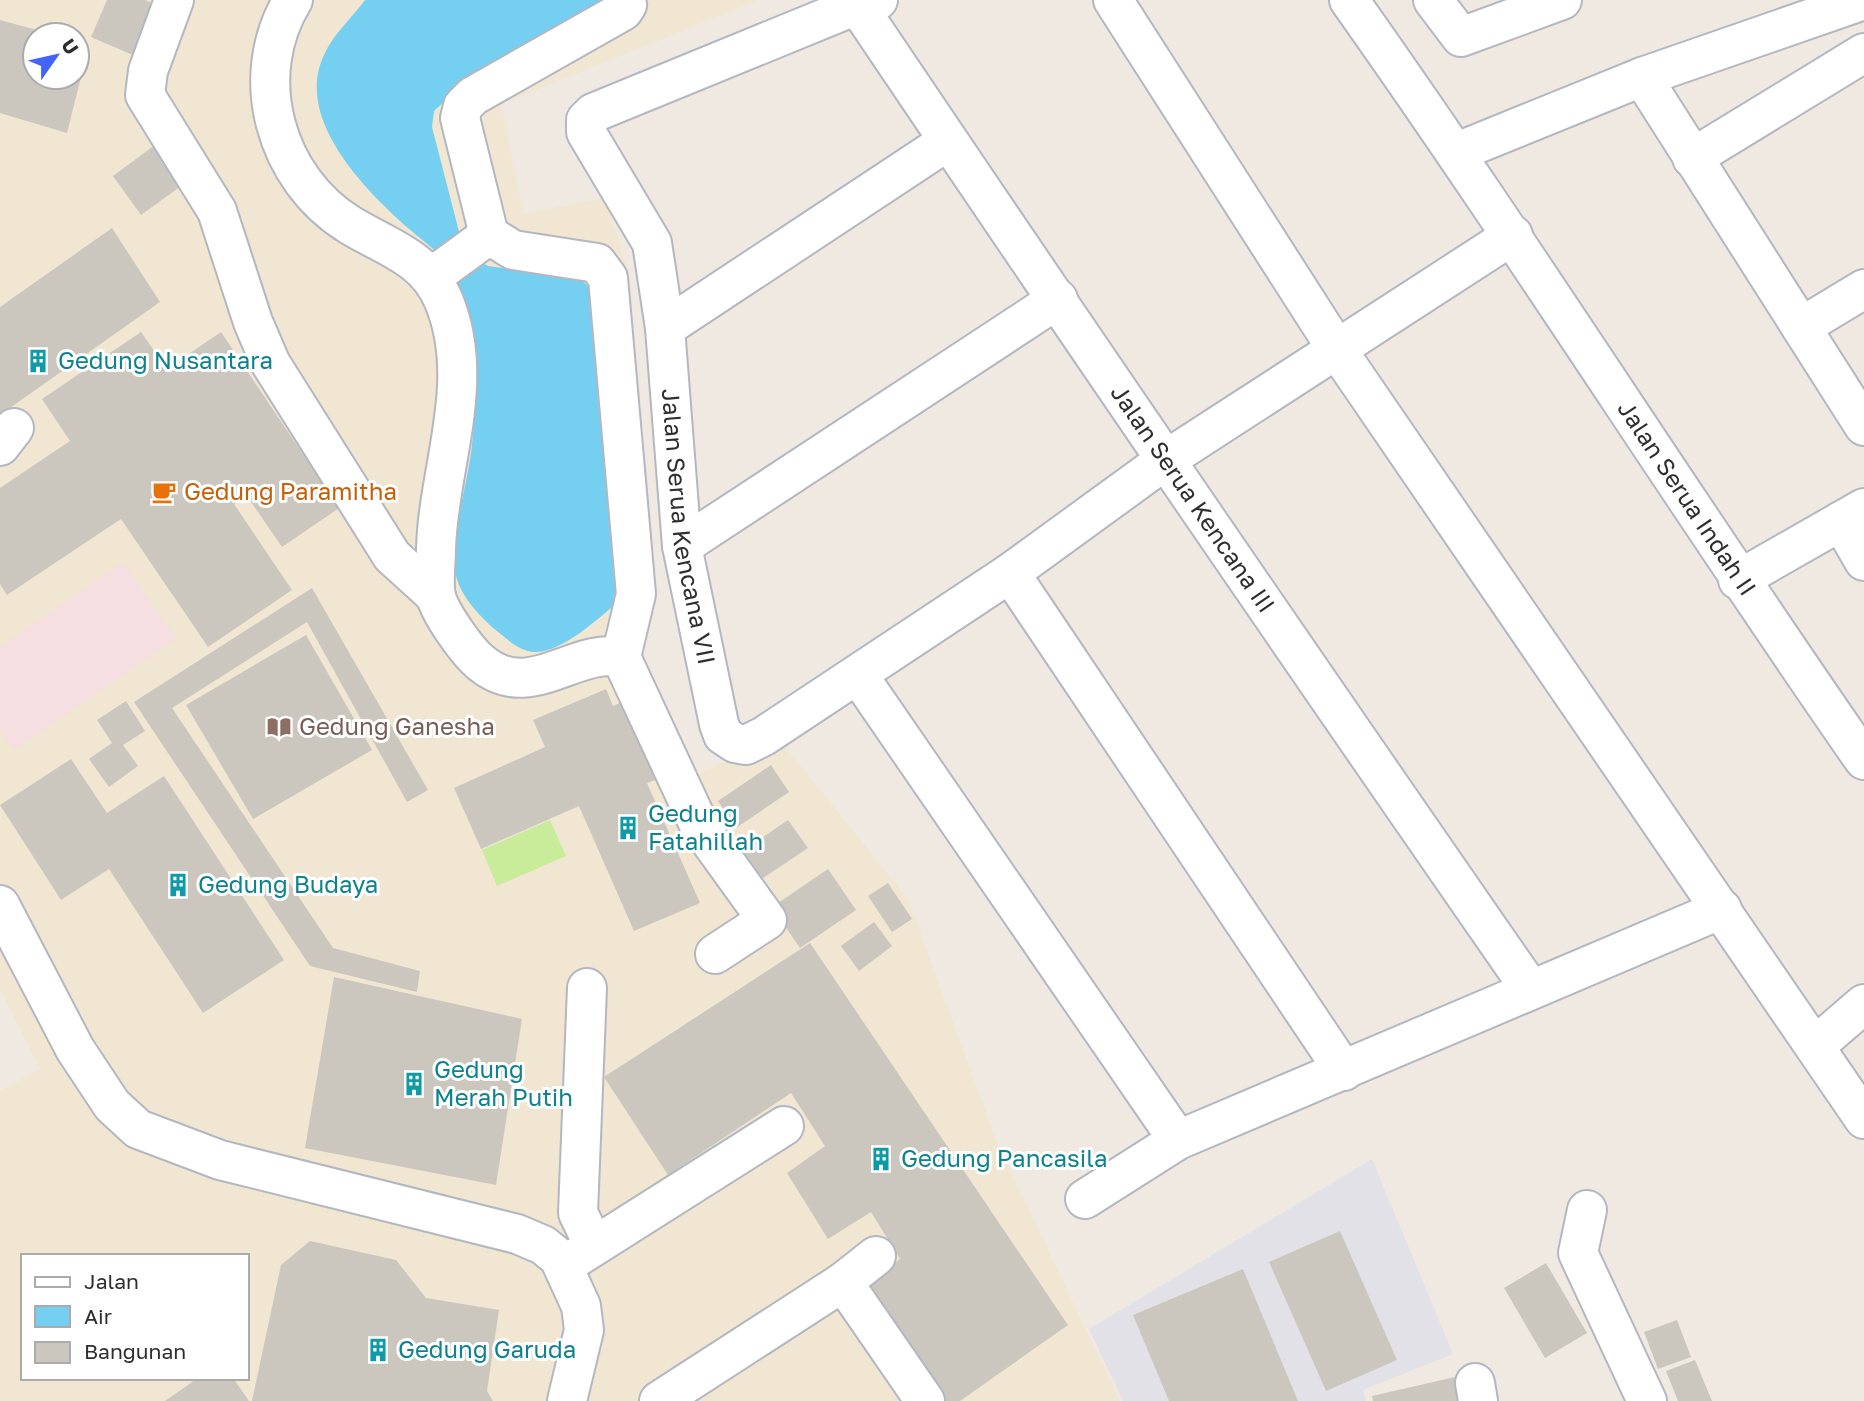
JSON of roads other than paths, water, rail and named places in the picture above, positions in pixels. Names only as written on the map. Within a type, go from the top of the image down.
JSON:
[{"type":"street","points":[[174,0],[148,71],[145,95],[217,211],[253,322],[271,364],[392,556],[436,596],[447,619],[481,662],[518,679],[543,676],[607,654],[621,657]]},
{"type":"street","points":[[293,0],[270,54],[269,101],[294,170],[319,201],[349,225],[408,256],[459,256],[513,250],[597,263],[608,278],[636,594],[621,657],[700,827],[767,920],[715,954]]},
{"type":"street","points":[[436,596],[437,512],[452,442],[456,368],[443,300],[459,256],[460,118],[463,106],[473,96],[623,12],[627,5],[625,0]]},
{"type":"street","points":[[1113,0],[1338,351],[1864,1119]]},
{"type":"street","points":[[1349,0],[1513,235]]},
{"type":"street","points":[[1433,0],[1457,34],[1466,37],[1562,0]]},
{"type":"street","points":[[1457,152],[1642,77],[1864,1]]},
{"type":"street","name":"Jalan Serua Kencana VII","points":[[867,2],[593,113],[586,120],[586,132],[652,243],[665,328],[682,546],[723,735],[746,745],[858,675],[1010,573],[1164,461],[1338,351],[1513,235]]},
{"type":"street","name":"Jalan Serua Kencana III","points":[[867,2],[948,141],[1058,299],[1164,461],[1531,990]]},
{"type":"street","points":[[1692,159],[1864,53]]},
{"type":"street","points":[[1642,77],[1864,426]]},
{"type":"street","points":[[665,328],[948,141]]},
{"type":"street","name":"Jalan Serua Indah II","points":[[1513,235],[1738,580],[1864,760]]},
{"type":"street","points":[[1801,327],[1864,289]]},
{"type":"street","points":[[682,546],[1058,299]]},
{"type":"street","points":[[1738,580],[1852,515],[1864,561]]},
{"type":"street","points":[[1010,573],[1344,1072]]},
{"type":"street","points":[[858,675],[1178,1140]]},
{"type":"street","points":[[0,905],[75,1049],[112,1105],[138,1129],[220,1160],[517,1234],[579,1256],[784,1126]]},
{"type":"street","points":[[1084,1199],[1178,1140],[1344,1072],[1722,909]]},
{"type":"street","points":[[567,1401],[584,1330],[578,1213],[587,988]]},
{"type":"street","points":[[1815,1046],[1864,1004]]},
{"type":"street","points":[[1587,1210],[1578,1253],[1647,1401]]},
{"type":"street","points":[[659,1401],[843,1282],[876,1256]]},
{"type":"street","points":[[843,1282],[925,1401]]},
{"type":"water","points":[[365,0],[600,0],[603,7],[447,99],[434,111],[432,127],[464,251],[488,266],[582,280],[596,295],[618,602],[580,633],[547,650],[531,652],[513,644],[486,622],[470,604],[456,576],[455,547],[472,445],[474,401],[469,336],[454,272],[447,261],[391,212],[354,173],[326,127],[318,103],[317,79],[324,55]]},
{"type":"place","name":"Gedung Nusantara","points":[[38,361]]},
{"type":"place","name":"Gedung Paramitha","points":[[164,492]]},
{"type":"place","name":"Gedung Ganesha","points":[[279,727]]},
{"type":"place","name":"Gedung Fatahillah","points":[[628,828]]},
{"type":"place","name":"Gedung Budaya","points":[[178,885]]},
{"type":"place","name":"Gedung Merah Putih","points":[[414,1084]]},
{"type":"place","name":"Gedung Pancasila","points":[[881,1159]]},
{"type":"place","name":"Gedung Garuda","points":[[378,1350]]}]
